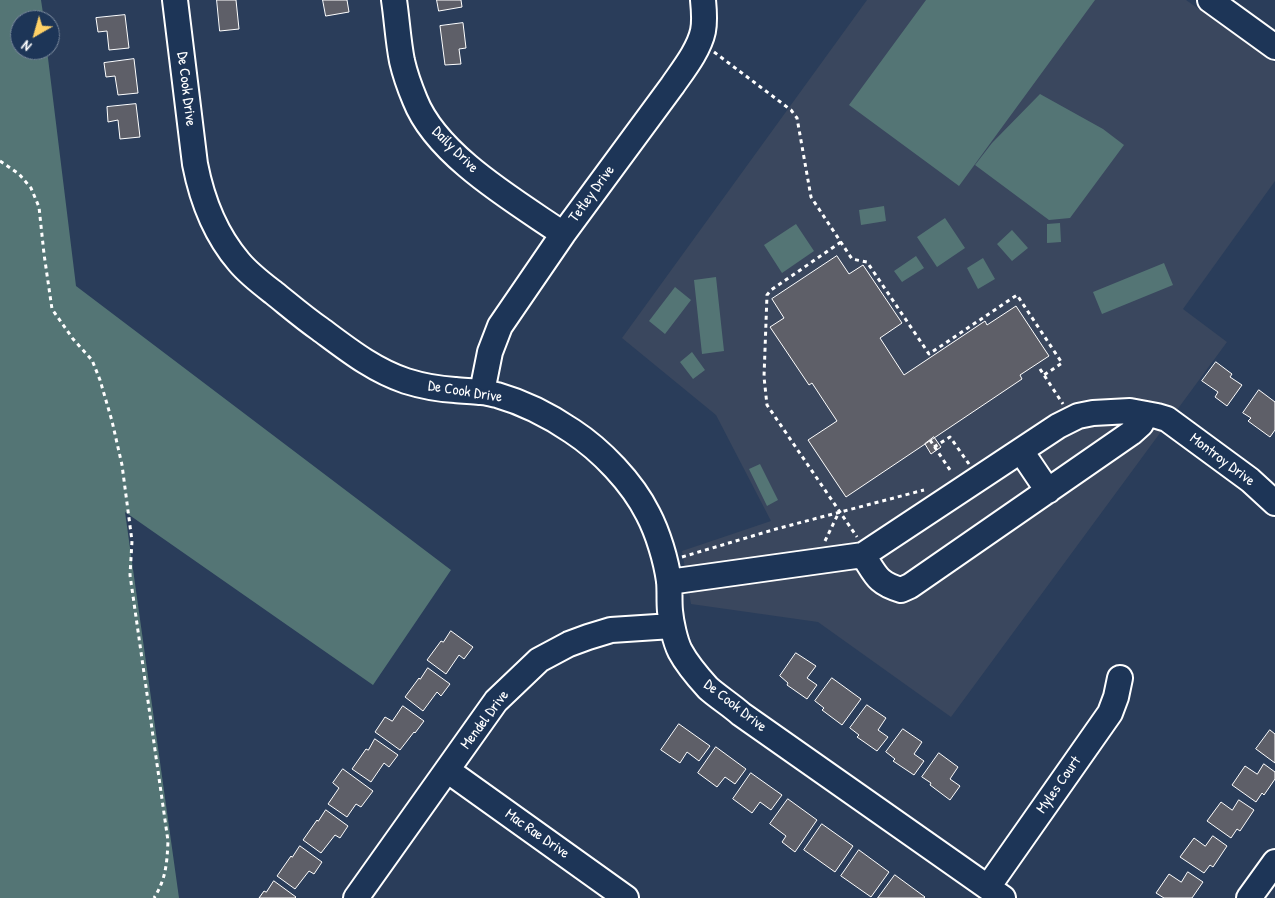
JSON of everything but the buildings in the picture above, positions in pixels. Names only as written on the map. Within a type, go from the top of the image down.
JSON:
[{"type":"street","name":"De Cook Drive","points":[[175,0],[199,186],[206,208],[238,262],[252,276],[350,352],[387,374],[430,387],[482,392],[510,399],[540,410],[591,445],[630,486],[648,513],[660,543],[669,582],[672,626],[679,649],[690,666],[709,688],[741,714],[995,892]]},
{"type":"street","name":"Daily Drive","points":[[394,0],[402,61],[416,103],[427,122],[459,159],[485,180],[563,234]]},
{"type":"street","name":"Tetley Drive","points":[[482,392],[490,352],[500,326],[563,234],[689,61],[703,33],[703,0]]},
{"type":"street","points":[[1210,0],[1275,47]]},
{"type":"street","points":[[669,582],[862,548],[1021,451],[1058,426],[1078,416],[1093,413],[1130,411],[1157,416]]},
{"type":"street","points":[[862,548],[878,578],[888,586],[901,590],[910,586],[1131,433],[1141,424],[1157,416]]},
{"type":"street","name":"Montroy Drive","points":[[1157,416],[1250,480],[1275,503]]},
{"type":"street","points":[[1021,451],[1048,491]]},
{"type":"street","name":"Mendel Drive","points":[[356,898],[496,701],[539,660],[569,644],[611,630],[672,626]]},
{"type":"street","name":"Myles Court","points":[[995,892],[1110,713],[1120,678]]},
{"type":"street","name":"Mac Rae Drive","points":[[447,770],[626,898]]},
{"type":"street","points":[[1249,898],[1275,862]]},
{"type":"path","points":[[700,41],[784,105],[797,118],[811,197],[852,259],[867,262],[929,354],[1016,295],[1062,363],[1044,375]]},
{"type":"path","points":[[0,161],[18,174],[31,188],[39,207],[52,309],[73,339],[92,360],[103,388],[122,465],[132,540],[130,575],[168,841],[166,869],[159,890],[154,898]]},
{"type":"path","points":[[841,242],[771,290],[767,296],[764,377],[767,405],[862,548]]},
{"type":"path","points":[[1040,369],[1064,406]]},
{"type":"path","points":[[934,447],[950,437],[971,468]]},
{"type":"path","points":[[930,440],[956,478]]},
{"type":"path","points":[[681,557],[776,529],[931,489]]},
{"type":"path","points":[[821,548],[839,512]]},
{"type":"shaded area","points":[[867,0],[1186,0],[1275,63],[1275,181],[1183,309],[1227,342],[951,717],[818,622],[691,604],[682,551],[771,521],[716,415],[622,338]]},
{"type":"green space","points":[[0,0],[41,0],[42,10],[10,10],[10,60],[48,60],[76,286],[451,570],[373,685],[125,512],[179,898],[0,898]]},
{"type":"green space","points":[[926,0],[1095,0],[959,186],[849,105]]},
{"type":"green space","points":[[1040,94],[1103,129],[1124,145],[1070,218],[1049,220],[975,165],[992,143]]},
{"type":"green space","points":[[884,206],[886,221],[861,225],[859,210]]},
{"type":"green space","points":[[945,218],[965,248],[937,267],[917,237]]},
{"type":"green space","points":[[1060,223],[1061,242],[1047,243],[1047,224]]},
{"type":"green space","points":[[796,224],[814,251],[782,273],[764,245]]},
{"type":"green space","points":[[1012,230],[1028,248],[1012,261],[997,244]]},
{"type":"green space","points":[[916,256],[924,268],[902,282],[894,271]]},
{"type":"green space","points":[[983,258],[995,279],[978,289],[967,268]]},
{"type":"green space","points":[[1164,263],[1173,285],[1102,314],[1093,292]]},
{"type":"green space","points":[[716,277],[724,351],[702,354],[694,280]]},
{"type":"green space","points":[[675,287],[691,300],[665,334],[649,321]]},
{"type":"green space","points":[[692,352],[705,370],[693,379],[680,362]]},
{"type":"green space","points":[[760,464],[778,500],[767,506],[749,469]]}]
